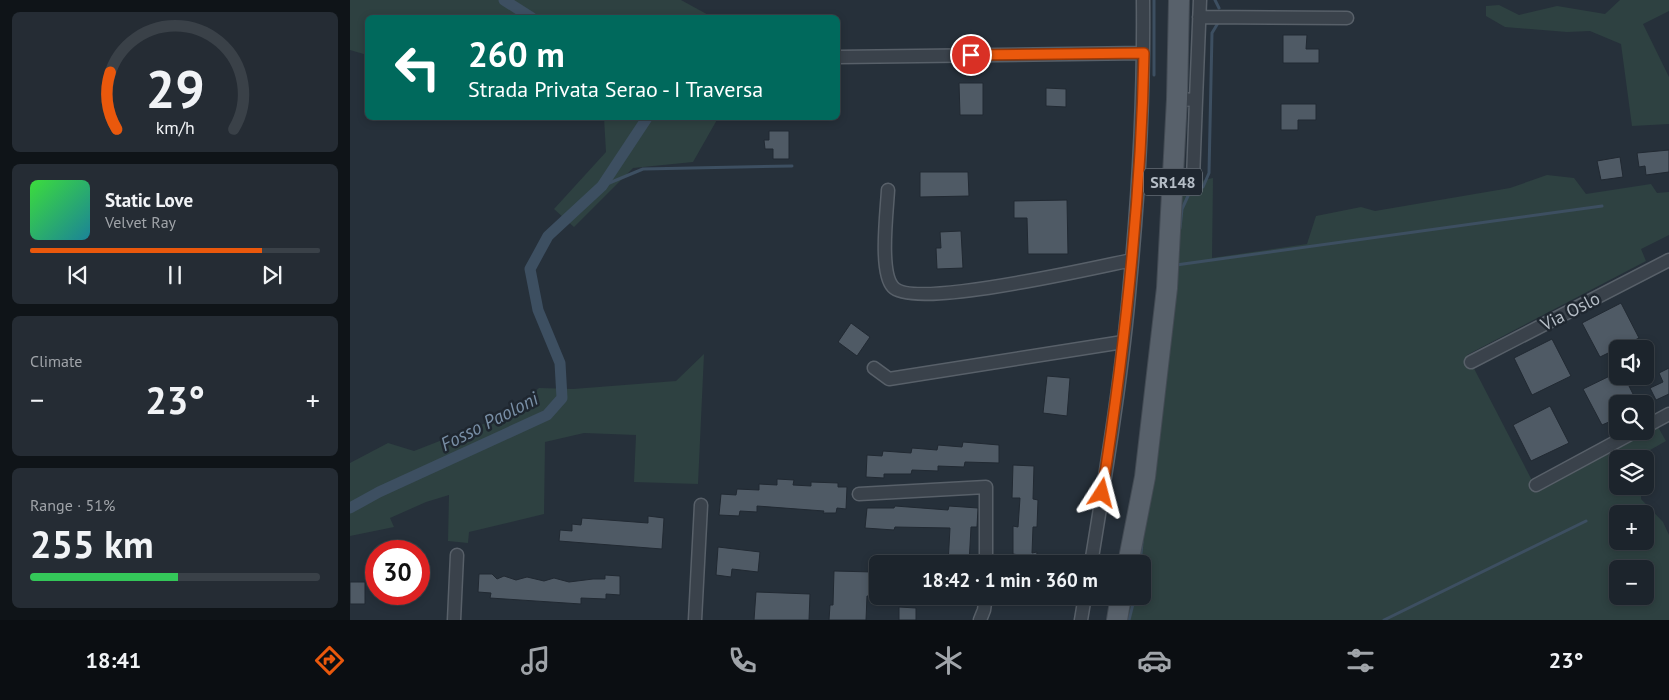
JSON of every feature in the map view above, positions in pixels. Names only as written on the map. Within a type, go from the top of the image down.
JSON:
[{"type":"main road","name":"SR148","points":[[1130,555],[1145,477],[1167,288],[1173,177],[1187,99],[1179,0]]},
{"type":"main road","name":"SR148","points":[[1119,555],[1158,363]]},
{"type":"main road","points":[[1106,620],[1109,605]]},
{"type":"main road","points":[[1117,620],[1120,605]]},
{"type":"street","points":[[1092,555],[1113,422],[1132,260],[1144,53],[1143,0]]},
{"type":"street","points":[[1187,99],[1200,0]]},
{"type":"street","points":[[1199,17],[1347,18]]},
{"type":"street","points":[[840,57],[1144,53]]},
{"type":"street","points":[[888,190],[885,261],[888,278],[893,288],[902,292],[933,293],[983,289],[1132,260]]},
{"type":"street","name":"Via Oslo","points":[[1472,362],[1669,260]]},
{"type":"street","points":[[874,368],[889,379],[1123,342]]},
{"type":"street","points":[[1654,422],[1669,414]]},
{"type":"street","points":[[1536,485],[1619,440]]},
{"type":"street","points":[[859,494],[986,487],[986,555]]},
{"type":"street","points":[[695,620],[701,505]]},
{"type":"street","points":[[454,620],[457,555]]},
{"type":"street","points":[[980,620],[985,605]]},
{"type":"street","points":[[1081,620],[1084,605]]},
{"type":"shaded area","points":[[350,0],[681,0],[708,15],[365,15],[365,54],[350,50]]},
{"type":"shaded area","points":[[1620,0],[1669,0],[1669,11],[1643,24],[1669,77],[1669,124],[1632,126],[1621,44],[1590,31],[1567,32],[1505,27],[1486,16],[1486,6],[1499,5],[1519,15],[1557,6],[1605,14]]},
{"type":"shaded area","points":[[604,120],[717,120],[693,162],[633,168],[574,227],[554,209],[606,152]]},
{"type":"shaded area","points":[[1547,175],[1574,178],[1586,194],[1651,184],[1657,193],[1669,192],[1669,235],[1641,249],[1646,261],[1467,355],[1538,492],[1609,454],[1609,495],[1641,495],[1641,499],[1647,505],[1609,505],[1609,550],[1654,550],[1654,513],[1663,522],[1669,535],[1669,620],[1125,620],[1128,605],[1151,605],[1151,555],[1137,555],[1170,330],[1182,195],[1196,183],[1213,178],[1212,258],[1307,244],[1316,216],[1361,207],[1375,211],[1510,188]]},
{"type":"shaded area","points":[[704,354],[698,484],[634,482],[636,435],[584,433],[545,442],[544,514],[469,532],[468,543],[448,541],[449,495],[426,502],[390,518],[394,527],[350,536],[350,463],[388,443],[414,451],[509,414],[539,388],[573,389],[676,381]]},
{"type":"shaded area","points":[[1658,427],[1666,441],[1650,450],[1616,450],[1634,440],[1654,440],[1654,429]]},
{"type":"building","points":[[1283,35],[1307,35],[1306,49],[1319,49],[1319,63],[1283,63]]},
{"type":"building","points":[[959,83],[983,83],[983,115],[960,115]]},
{"type":"building","points":[[1046,88],[1066,89],[1066,107],[1046,106]]},
{"type":"building","points":[[1281,104],[1316,104],[1316,120],[1298,120],[1298,130],[1281,130]]},
{"type":"building","points":[[769,131],[789,131],[789,159],[773,159],[773,149],[765,149],[764,140],[769,140]]},
{"type":"building","points":[[1669,150],[1669,172],[1646,175],[1645,166],[1639,167],[1637,153]]},
{"type":"building","points":[[1620,157],[1623,177],[1601,180],[1597,161]]},
{"type":"building","points":[[920,172],[968,172],[969,196],[920,197]]},
{"type":"building","points":[[1067,200],[1068,254],[1028,254],[1027,218],[1014,218],[1014,201]]},
{"type":"building","points":[[961,231],[963,268],[937,269],[936,248],[941,248],[940,232]]},
{"type":"building","points":[[1621,303],[1639,338],[1635,340],[1609,340],[1609,353],[1600,357],[1582,323]]},
{"type":"building","points":[[851,323],[870,337],[857,356],[838,342]]},
{"type":"building","points":[[1552,339],[1571,376],[1532,395],[1514,358]]},
{"type":"building","points":[[1669,368],[1669,394],[1656,400],[1650,388],[1663,382],[1659,373]]},
{"type":"building","points":[[1047,376],[1070,378],[1067,416],[1043,413]]},
{"type":"building","points":[[1609,376],[1609,385],[1628,385],[1634,395],[1609,395],[1609,422],[1602,425],[1583,389]]},
{"type":"building","points":[[1550,406],[1569,443],[1531,461],[1513,425]]},
{"type":"building","points":[[963,442],[999,445],[999,463],[965,462],[964,467],[938,466],[938,471],[912,470],[911,474],[884,474],[884,478],[866,477],[867,455],[882,456],[883,451],[911,453],[912,448],[937,450],[938,445],[962,447]]},
{"type":"building","points":[[1013,465],[1034,466],[1033,499],[1038,500],[1037,527],[1033,527],[1032,553],[1037,552],[1037,555],[1013,554],[1013,526],[1018,527],[1020,498],[1012,498]]},
{"type":"building","points":[[777,479],[794,480],[793,485],[811,486],[811,482],[838,483],[838,487],[847,487],[846,509],[837,508],[836,513],[823,513],[824,511],[757,506],[757,512],[740,511],[739,516],[719,515],[721,494],[736,495],[737,489],[759,490],[759,484],[777,485]]},
{"type":"building","points":[[895,506],[948,510],[949,506],[978,508],[977,527],[971,527],[969,555],[948,555],[950,528],[895,527],[894,530],[865,528],[867,508],[894,508]]},
{"type":"building","points":[[648,516],[664,518],[662,549],[559,541],[560,530],[572,531],[572,524],[581,525],[582,518],[648,523]]},
{"type":"building","points":[[718,547],[760,552],[758,572],[732,569],[731,577],[716,575]]},
{"type":"building","points":[[834,571],[869,572],[869,596],[867,596],[866,620],[829,620],[830,605],[833,605]]},
{"type":"building","points":[[479,574],[492,574],[497,579],[504,576],[516,580],[527,577],[544,581],[554,578],[569,582],[605,579],[605,575],[620,576],[620,595],[606,594],[606,599],[581,598],[581,604],[490,598],[491,593],[478,592]]},
{"type":"building","points":[[350,582],[365,582],[365,604],[350,604]]},
{"type":"building","points":[[756,592],[810,594],[809,620],[754,620]]},
{"type":"building","points":[[899,607],[916,608],[916,620],[899,620]]},
{"type":"waterway","name":"Fosso Paoloni","points":[[504,0],[527,15]]},
{"type":"waterway","points":[[1154,0],[1154,75]]},
{"type":"waterway","points":[[1215,0],[1219,8]]},
{"type":"waterway","points":[[1203,187],[1209,173],[1212,33],[1218,23]]},
{"type":"waterway","name":"Fosso Paoloni","points":[[350,508],[379,492],[547,415],[562,398],[560,363],[538,310],[530,269],[548,236],[602,186],[646,120]]},
{"type":"waterway","points":[[602,186],[643,169],[792,166]]},
{"type":"waterway","points":[[1180,228],[1182,209],[1188,196]]},
{"type":"waterway","points":[[1176,265],[1602,206]]},
{"type":"waterway","points":[[1384,620],[1586,521]]},
{"type":"waterway","points":[[1141,555],[1142,542]]},
{"type":"waterway","points":[[1129,620],[1133,605]]},
{"type":"route","points":[[971,55],[1144,53],[1130,284],[1102,493]]}]
